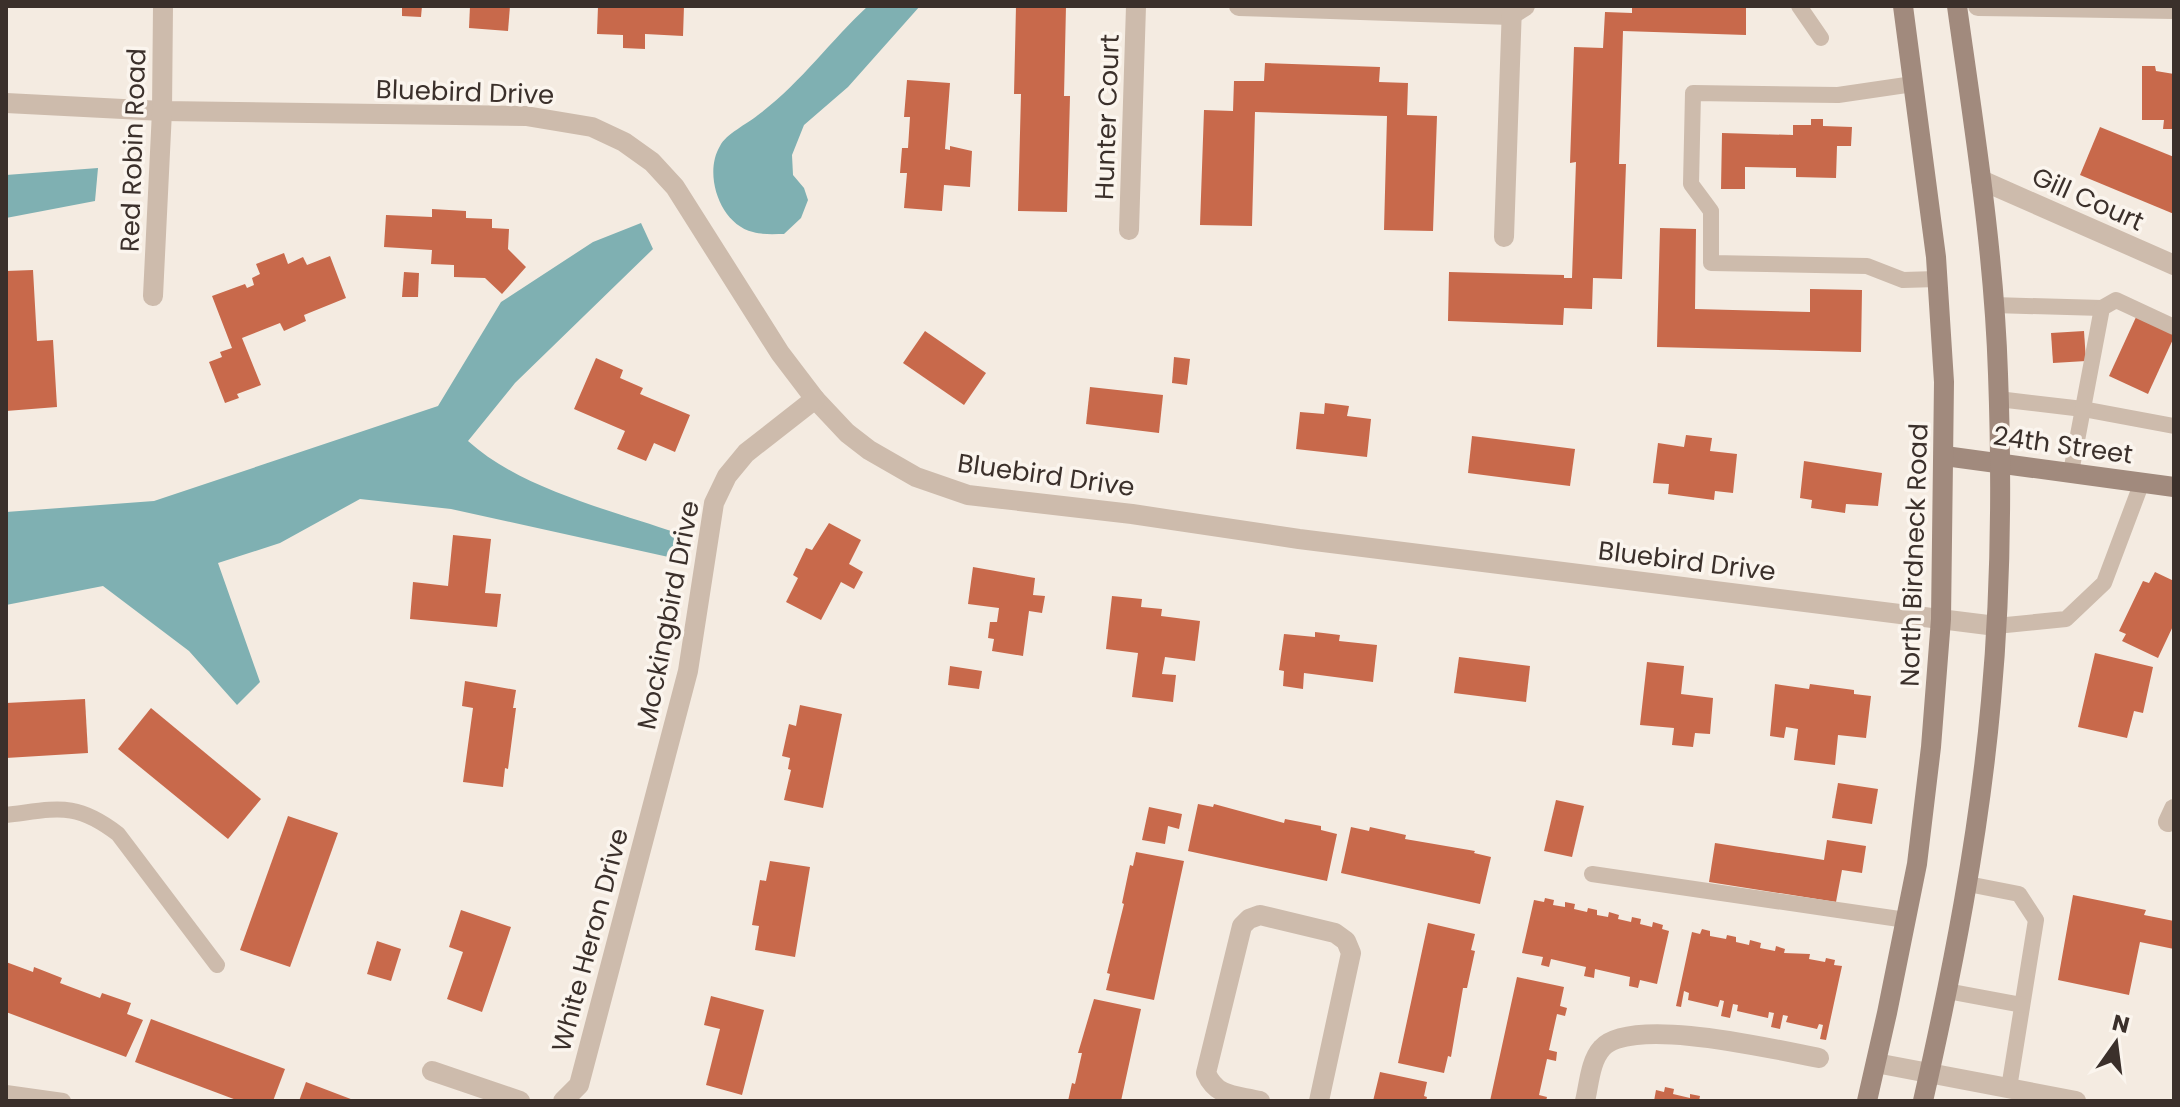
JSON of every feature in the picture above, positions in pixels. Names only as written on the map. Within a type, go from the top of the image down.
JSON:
[{"type":"main road","name":"North Birdneck Road","points":[[1867,1101],[1917,864],[1931,747],[1941,619],[1944,382],[1937,279],[1903,6]]},
{"type":"main road","points":[[1923,1101],[1968,884],[1991,701],[2000,540],[1993,305],[1981,180],[1957,6]]},
{"type":"main road","name":"24th Street","points":[[1945,456],[2174,487]]},
{"type":"street","name":"Red Robin Road","points":[[153,296],[162,111],[163,6]]},
{"type":"street","name":"Hunter Court","points":[[1129,230],[1136,6]]},
{"type":"street","points":[[1239,6],[1516,9],[1504,237]]},
{"type":"street","points":[[1978,6],[2164,8]]},
{"type":"street","name":"Bluebird Drive","points":[[6,103],[162,111],[526,116],[579,123],[613,137],[652,162],[675,187],[780,353],[815,399],[847,433],[869,450],[916,477],[968,495],[1996,626]]},
{"type":"street","name":"Gill Court","points":[[1981,180],[2174,265]]},
{"type":"street","name":"Mockingbird Drive","points":[[658,786],[688,671],[714,503],[727,476],[746,453],[815,399]]},
{"type":"street","name":"White Heron Drive","points":[[563,1101],[579,1085],[658,786]]},
{"type":"street","points":[[1260,1101],[1219,1091],[1212,1086],[1206,1073],[1242,926],[1260,915],[1335,933],[1346,941],[1351,953],[1319,1101]]},
{"type":"street","points":[[1585,1101],[1594,1063],[1602,1048],[1617,1037],[1633,1034],[1712,1038],[1819,1058]]},
{"type":"street","points":[[1876,1063],[2076,1101]]},
{"type":"street","points":[[432,1071],[520,1101]]},
{"type":"lane","points":[[1799,6],[1821,38]]},
{"type":"lane","points":[[1913,84],[1838,95],[1693,93],[1691,184],[1711,211],[1711,263],[1867,266],[1903,280],[1937,279]]},
{"type":"lane","points":[[1993,305],[2102,308],[2116,300],[2174,327]]},
{"type":"lane","points":[[2071,472],[2102,308]]},
{"type":"lane","points":[[1998,399],[2083,409],[2174,426]]},
{"type":"lane","points":[[1996,626],[2066,619],[2104,583],[2142,482]]},
{"type":"lane","points":[[6,815],[52,809],[75,810],[96,818],[118,834],[217,965]]},
{"type":"lane","points":[[1592,874],[1906,920]]},
{"type":"lane","points":[[1968,884],[2019,894],[2036,920],[2009,1088]]},
{"type":"lane","points":[[1947,991],[2022,1005]]},
{"type":"lane","points":[[6,1093],[63,1101]]},
{"type":"water","points":[[868,6],[920,6],[848,87],[804,125],[792,155],[793,175],[804,188],[808,200],[801,218],[784,234],[757,233],[741,227],[724,209],[714,183],[715,157],[720,146],[732,133],[788,90]]},
{"type":"water","points":[[98,168],[95,201],[6,218],[6,175]]},
{"type":"water","points":[[641,223],[653,249],[515,383],[468,441],[489,458],[540,485],[677,533],[673,558],[451,509],[360,499],[280,543],[218,563],[260,682],[237,705],[189,651],[103,586],[6,605],[6,512],[154,501],[438,406],[501,302],[593,242]]},
{"type":"building","points":[[402,6],[422,6],[421,17],[402,16]]},
{"type":"building","points":[[470,6],[510,6],[508,31],[469,28]]},
{"type":"building","points":[[598,6],[684,6],[683,36],[645,34],[645,49],[623,48],[623,35],[597,34]]},
{"type":"building","points":[[1016,6],[1066,6],[1064,96],[1070,96],[1067,212],[1018,211],[1021,94],[1014,94]]},
{"type":"building","points":[[1632,6],[1746,6],[1746,35],[1623,31],[1619,164],[1626,164],[1622,279],[1593,278],[1592,309],[1564,308],[1563,325],[1448,321],[1449,272],[1564,275],[1564,278],[1572,278],[1576,162],[1570,163],[1574,47],[1603,48],[1605,12],[1632,13]]},
{"type":"building","points":[[1265,63],[1380,67],[1379,82],[1408,83],[1407,115],[1437,116],[1433,231],[1384,230],[1387,116],[1255,112],[1252,226],[1200,225],[1204,110],[1233,111],[1234,81],[1264,81]]},
{"type":"building","points":[[2142,66],[2155,66],[2156,71],[2174,74],[2174,129],[2163,129],[2164,120],[2142,120]]},
{"type":"building","points":[[907,80],[950,83],[945,149],[950,150],[950,146],[972,151],[970,187],[944,185],[942,211],[904,208],[907,173],[900,173],[902,148],[908,148],[910,117],[904,117]]},
{"type":"building","points":[[1811,119],[1823,119],[1823,126],[1852,127],[1851,146],[1837,146],[1836,178],[1796,177],[1796,168],[1745,167],[1745,189],[1721,189],[1722,133],[1793,135],[1793,125],[1811,125]]},
{"type":"building","points":[[2100,127],[2174,157],[2174,214],[2080,175]]},
{"type":"building","points":[[432,209],[466,211],[466,218],[492,219],[492,228],[509,229],[508,249],[526,267],[502,294],[485,278],[454,277],[454,265],[431,264],[432,250],[384,247],[386,215],[432,217]]},
{"type":"building","points":[[1660,228],[1696,229],[1695,309],[1810,312],[1810,289],[1862,290],[1861,352],[1657,347]]},
{"type":"building","points":[[284,253],[288,264],[303,257],[307,265],[330,256],[346,298],[304,315],[306,321],[284,331],[280,323],[242,338],[261,385],[237,394],[239,398],[225,403],[209,362],[222,357],[220,352],[232,348],[212,296],[245,284],[247,288],[254,285],[252,278],[260,274],[256,264]]},
{"type":"building","points":[[33,270],[37,341],[53,340],[57,407],[6,411],[6,271]]},
{"type":"building","points":[[404,272],[419,273],[418,297],[402,297]]},
{"type":"building","points":[[2137,315],[2174,332],[2148,394],[2109,376]]},
{"type":"building","points":[[925,331],[986,373],[964,405],[903,363]]},
{"type":"building","points":[[2084,331],[2086,361],[2053,363],[2051,333]]},
{"type":"building","points":[[1174,357],[1190,359],[1187,385],[1172,383]]},
{"type":"building","points":[[596,358],[623,370],[620,378],[643,388],[640,394],[690,415],[675,452],[654,443],[646,461],[617,449],[625,431],[574,409]]},
{"type":"building","points":[[1090,387],[1163,395],[1159,433],[1086,424]]},
{"type":"building","points":[[1325,403],[1349,406],[1347,416],[1371,419],[1367,457],[1296,449],[1300,412],[1324,414]]},
{"type":"building","points":[[1686,435],[1712,438],[1710,451],[1737,454],[1733,493],[1715,491],[1714,500],[1668,494],[1669,484],[1653,483],[1658,443],[1684,447]]},
{"type":"building","points":[[1472,436],[1575,449],[1570,486],[1468,473]]},
{"type":"building","points":[[1804,461],[1882,473],[1878,506],[1846,504],[1845,513],[1811,508],[1812,500],[1800,498]]},
{"type":"building","points":[[829,523],[861,540],[849,564],[863,572],[854,589],[841,582],[821,620],[786,602],[798,578],[793,575],[806,548],[812,550]]},
{"type":"building","points":[[453,535],[491,539],[485,593],[501,594],[497,627],[410,619],[413,582],[448,586]]},
{"type":"building","points":[[973,567],[1035,578],[1033,595],[1045,596],[1042,613],[1029,611],[1023,656],[992,651],[994,639],[988,638],[990,622],[997,622],[999,608],[968,604]]},
{"type":"building","points":[[2155,572],[2174,581],[2174,624],[2158,658],[2122,641],[2126,634],[2119,631],[2143,581],[2149,583]]},
{"type":"building","points":[[1112,596],[1142,599],[1141,607],[1162,609],[1161,616],[1200,621],[1195,661],[1165,657],[1162,674],[1176,675],[1173,702],[1132,697],[1138,653],[1106,649]]},
{"type":"building","points":[[1315,632],[1340,635],[1339,641],[1377,645],[1373,682],[1304,673],[1303,689],[1283,686],[1284,671],[1279,670],[1284,634],[1315,637]]},
{"type":"building","points":[[2095,653],[2153,667],[2143,713],[2134,711],[2127,738],[2078,727]]},
{"type":"building","points":[[1459,657],[1530,666],[1526,702],[1454,693]]},
{"type":"building","points":[[1647,662],[1684,666],[1681,694],[1713,698],[1710,734],[1695,733],[1693,747],[1672,745],[1674,728],[1640,725]]},
{"type":"building","points":[[950,666],[982,671],[979,689],[948,685]]},
{"type":"building","points":[[465,681],[516,690],[508,769],[505,768],[503,787],[463,782],[473,708],[462,706]]},
{"type":"building","points":[[1775,684],[1809,689],[1810,684],[1854,690],[1854,694],[1871,696],[1866,738],[1838,735],[1835,765],[1794,760],[1798,729],[1786,727],[1784,738],[1770,736]]},
{"type":"building","points":[[85,699],[88,753],[6,758],[6,703]]},
{"type":"building","points":[[800,705],[842,714],[823,808],[784,800],[791,770],[788,769],[790,758],[782,756],[789,724],[796,726]]},
{"type":"building","points":[[151,708],[261,799],[228,839],[118,749]]},
{"type":"building","points":[[1838,783],[1878,789],[1872,824],[1832,818]]},
{"type":"building","points":[[1556,800],[1584,806],[1572,857],[1544,851]]},
{"type":"building","points":[[1198,804],[1213,807],[1214,804],[1284,823],[1285,819],[1321,826],[1321,830],[1337,834],[1327,881],[1188,851]]},
{"type":"building","points":[[1149,807],[1182,814],[1179,829],[1168,826],[1165,844],[1142,840]]},
{"type":"building","points":[[288,816],[338,833],[290,967],[240,950]]},
{"type":"building","points":[[1351,827],[1369,831],[1370,827],[1406,835],[1405,839],[1475,851],[1491,857],[1480,904],[1341,873]]},
{"type":"building","points":[[1827,840],[1866,846],[1862,873],[1842,870],[1836,902],[1709,882],[1715,843],[1824,860]]},
{"type":"building","points":[[1136,852],[1184,861],[1154,1000],[1106,990],[1130,865],[1133,866]]},
{"type":"building","points":[[770,861],[810,867],[795,957],[755,950],[759,926],[752,925],[760,880],[766,881]]},
{"type":"building","points":[[2073,895],[2146,910],[2144,915],[2174,921],[2174,949],[2140,942],[2129,995],[2058,980]]},
{"type":"building","points":[[1545,898],[1554,900],[1553,905],[1565,907],[1565,902],[1575,904],[1574,909],[1587,912],[1588,908],[1597,910],[1597,915],[1608,917],[1609,912],[1619,915],[1618,919],[1631,922],[1632,917],[1641,919],[1640,924],[1652,927],[1653,922],[1663,925],[1662,929],[1669,931],[1657,984],[1640,980],[1638,988],[1629,986],[1630,977],[1595,969],[1594,978],[1584,976],[1586,967],[1551,959],[1549,967],[1541,965],[1543,957],[1522,953],[1534,900],[1544,902]]},
{"type":"building","points":[[461,910],[511,927],[482,1012],[447,999],[463,952],[449,947]]},
{"type":"building","points":[[1428,923],[1475,934],[1471,950],[1475,951],[1467,988],[1463,988],[1451,1057],[1448,1056],[1444,1073],[1398,1063]]},
{"type":"building","points":[[1702,929],[1710,931],[1710,936],[1736,937],[1736,942],[1749,945],[1750,940],[1761,943],[1760,948],[1775,951],[1776,946],[1785,949],[1784,953],[1810,954],[1809,959],[1825,962],[1826,958],[1835,960],[1834,965],[1842,966],[1826,1040],[1820,1039],[1823,1025],[1819,1024],[1817,1029],[1786,1022],[1788,1016],[1783,1015],[1780,1029],[1771,1027],[1774,1013],[1769,1012],[1768,1018],[1737,1011],[1738,1005],[1733,1004],[1730,1018],[1721,1016],[1724,1001],[1720,1000],[1718,1007],[1688,1000],[1689,993],[1684,991],[1681,1007],[1676,1006],[1692,932],[1700,934]]},
{"type":"building","points":[[377,941],[401,949],[391,981],[367,974]]},
{"type":"building","points":[[6,962],[33,972],[34,967],[62,978],[60,983],[100,998],[102,993],[131,1003],[127,1014],[143,1020],[126,1057],[6,1012]]},
{"type":"building","points":[[1517,977],[1564,987],[1560,1006],[1567,1008],[1565,1016],[1557,1014],[1549,1050],[1557,1052],[1556,1061],[1547,1059],[1539,1095],[1547,1097],[1546,1101],[1490,1101]]},
{"type":"building","points":[[711,996],[764,1010],[742,1095],[706,1085],[720,1029],[704,1025]]},
{"type":"building","points":[[1094,999],[1141,1009],[1121,1101],[1068,1101],[1072,1083],[1075,1084],[1082,1053],[1078,1053]]},
{"type":"building","points":[[151,1019],[285,1069],[273,1101],[239,1101],[135,1062]]},
{"type":"building","points":[[1380,1072],[1427,1082],[1426,1101],[1373,1101]]},
{"type":"building","points":[[306,1082],[356,1101],[299,1101]]},
{"type":"building","points":[[1665,1087],[1674,1089],[1673,1094],[1690,1098],[1690,1094],[1700,1096],[1699,1101],[1654,1101],[1656,1090],[1664,1092]]}]
